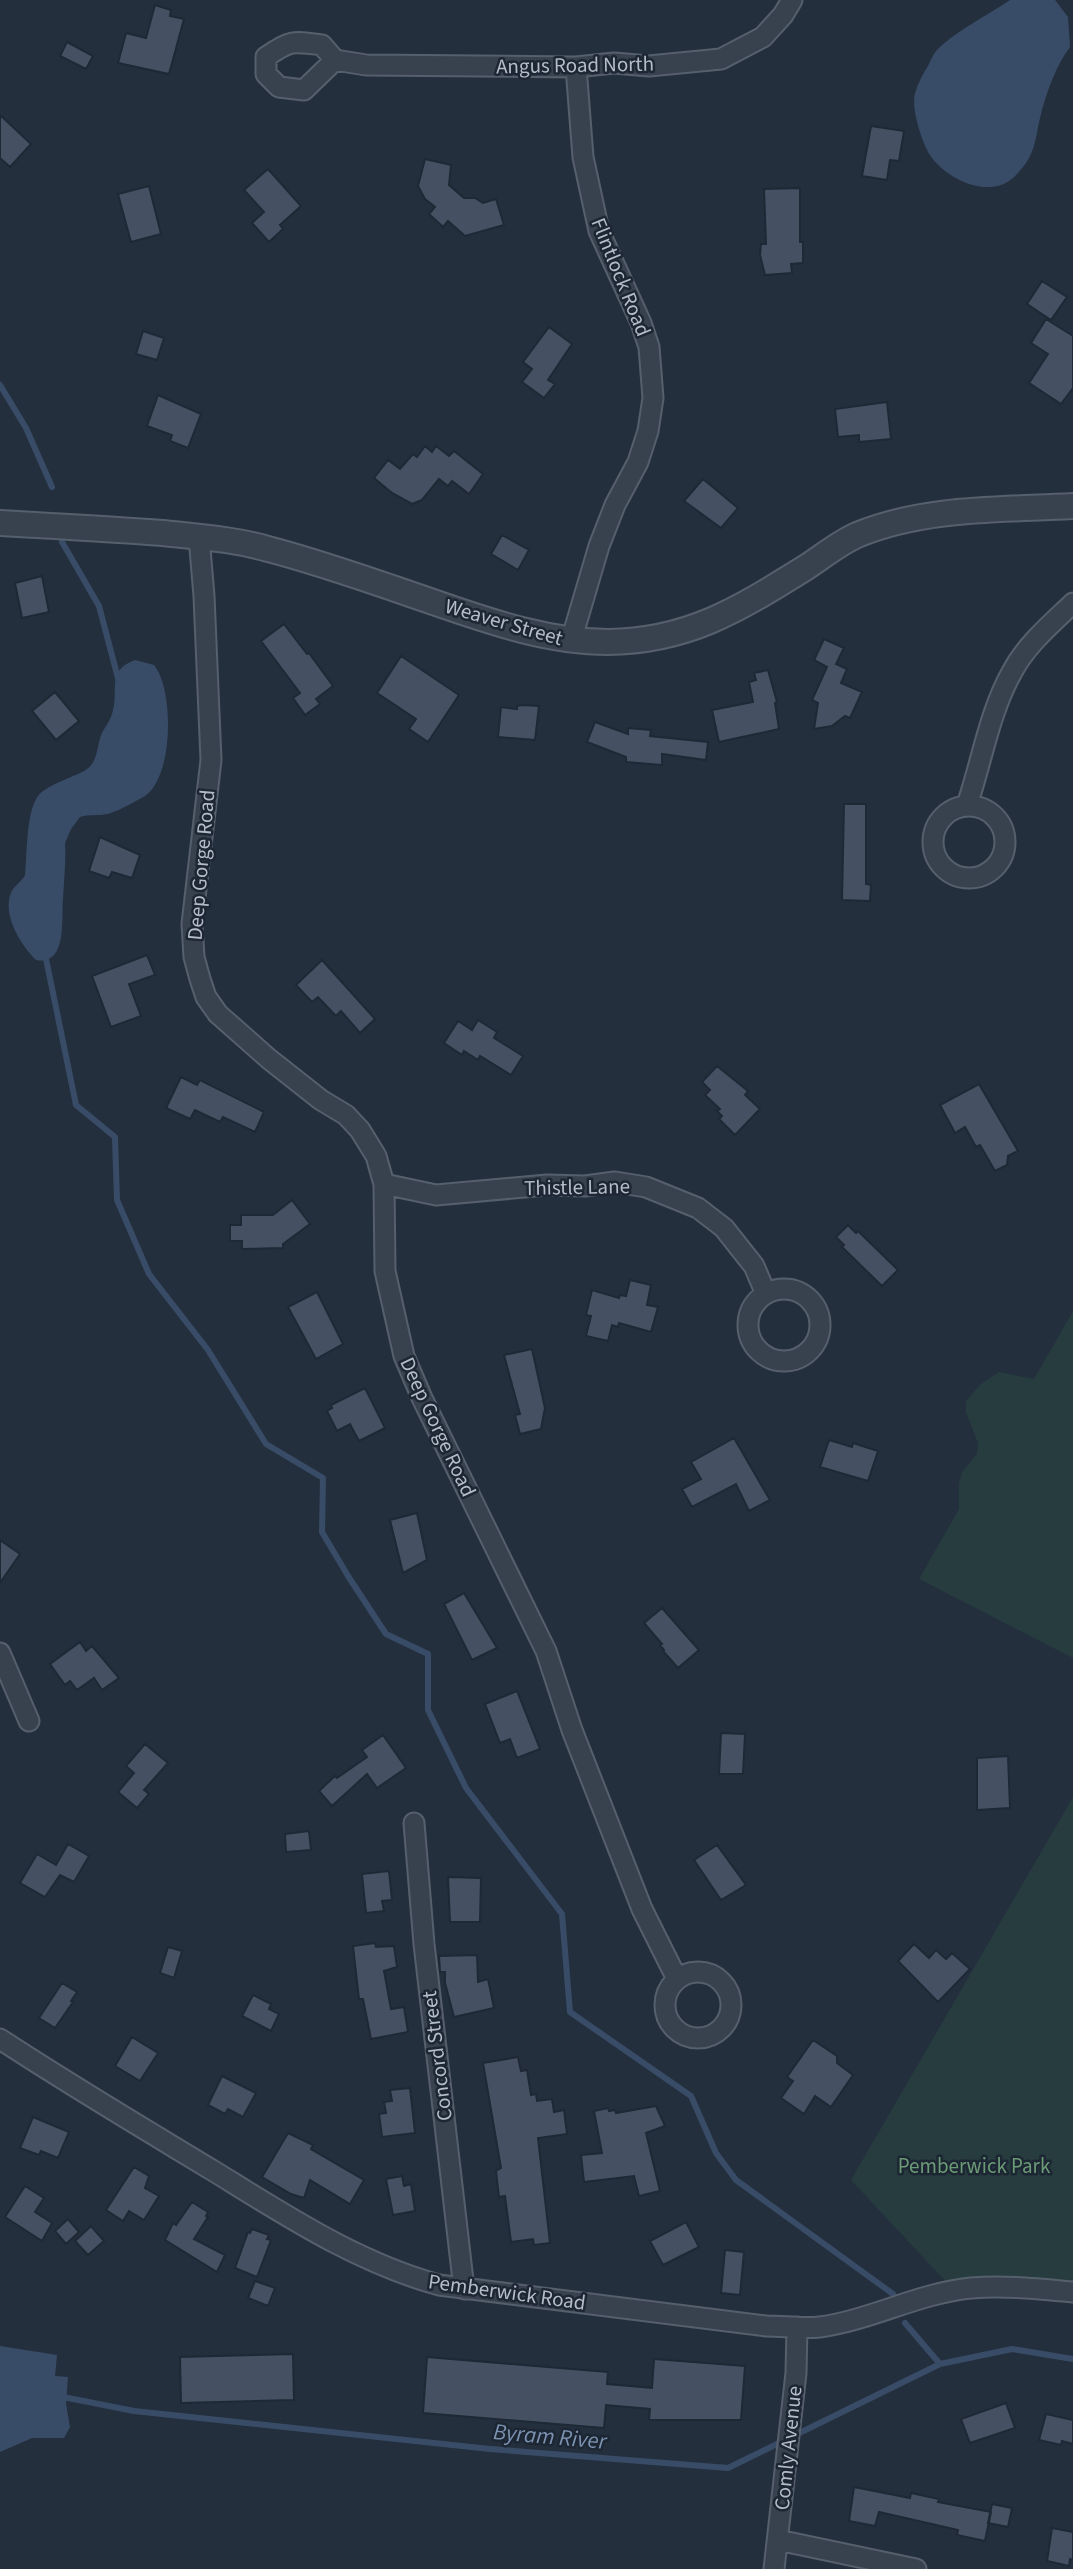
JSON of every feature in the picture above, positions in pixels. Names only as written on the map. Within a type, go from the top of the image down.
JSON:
[{"type":"street","name":"Angus Road North","points":[[335,60],[366,65],[576,67],[614,63],[649,66],[721,59],[763,37],[792,0]]},
{"type":"street","name":"Flintlock Road","points":[[571,641],[599,546],[615,505],[638,462],[648,430],[653,398],[649,347],[641,323],[599,231],[583,157],[576,67]]},
{"type":"street","name":"Weaver Street","points":[[0,523],[106,528],[199,537],[268,548],[533,633],[571,641],[610,642],[655,639],[689,630],[728,614],[853,537],[907,519],[954,512],[1073,506]]},
{"type":"street","name":"Deep Gorge Road","points":[[199,537],[211,747],[192,924],[194,957],[206,998],[218,1014],[269,1059],[321,1100],[346,1115],[376,1156],[384,1184],[385,1271],[404,1356],[546,1651],[572,1730],[637,1898],[677,1979]]},
{"type":"street","points":[[967,805],[993,716],[1012,671],[1029,646],[1073,603]]},
{"type":"street","name":"Thistle Lane","points":[[384,1184],[436,1195],[615,1182],[646,1186],[698,1208],[724,1228],[754,1266],[766,1294]]},
{"type":"street","points":[[0,1653],[29,1721]]},
{"type":"street","name":"Concord Street","points":[[414,1823],[424,1944],[464,2289]]},
{"type":"street","name":"Pemberwick Road","points":[[0,2039],[294,2220],[344,2248],[405,2276],[464,2289],[766,2326],[797,2327],[818,2327],[855,2319],[970,2288],[1073,2292]]},
{"type":"street","name":"Comly Avenue","points":[[775,2569],[794,2394],[797,2327]]},
{"type":"street","points":[[778,2540],[916,2569]]},
{"type":"green space","points":[[1073,1311],[1073,1658],[919,1579],[959,1509],[959,1483],[962,1472],[977,1454],[978,1443],[966,1412],[966,1401],[981,1384],[999,1372],[1034,1379]]},
{"type":"green space","name":"Pemberwick Park","points":[[1073,1797],[1073,2283],[948,2284],[851,2180]]},
{"type":"water","points":[[1010,0],[1055,0],[1068,17],[1070,47],[1050,85],[1034,146],[1022,169],[1004,184],[980,186],[955,178],[935,162],[920,134],[914,106],[915,96],[921,78],[937,50],[963,29]]},
{"type":"water","points":[[135,660],[154,665],[161,677],[165,693],[168,732],[161,770],[155,786],[145,796],[111,813],[80,817],[71,829],[65,843],[61,939],[53,956],[46,960],[36,960],[15,929],[9,911],[12,890],[25,875],[31,812],[42,792],[84,771],[92,764],[102,733],[112,714],[117,676],[120,670]]},
{"type":"water","points":[[0,2346],[57,2355],[55,2376],[68,2377],[66,2404],[70,2427],[64,2438],[32,2438],[0,2452]]},
{"type":"building","points":[[155,5],[171,10],[170,16],[184,19],[169,74],[118,63],[126,33],[146,38]]},
{"type":"building","points":[[67,42],[93,56],[86,69],[60,56]]},
{"type":"building","points":[[0,115],[31,144],[10,167],[0,158]]},
{"type":"building","points":[[871,126],[904,131],[899,161],[890,160],[887,180],[862,176]]},
{"type":"building","points":[[425,159],[451,165],[449,185],[464,198],[475,198],[483,203],[496,199],[504,225],[465,236],[448,221],[443,227],[429,214],[435,207],[425,199],[418,186]]},
{"type":"building","points":[[268,169],[301,206],[280,225],[283,229],[269,242],[252,223],[264,212],[244,190]]},
{"type":"building","points":[[149,186],[161,234],[131,242],[118,194]]},
{"type":"building","points":[[800,188],[800,242],[803,242],[803,263],[791,264],[792,273],[765,275],[760,255],[761,244],[766,244],[764,189]]},
{"type":"building","points":[[1042,281],[1067,297],[1051,320],[1027,304]]},
{"type":"building","points":[[1046,319],[1073,336],[1073,388],[1061,404],[1029,383],[1048,354],[1031,343]]},
{"type":"building","points":[[549,327],[572,344],[548,380],[555,384],[544,398],[522,382],[532,369],[523,362]]},
{"type":"building","points":[[143,331],[164,338],[157,360],[136,354]]},
{"type":"building","points":[[158,395],[201,414],[188,448],[170,441],[172,435],[147,426]]},
{"type":"building","points":[[887,402],[891,439],[859,442],[859,435],[838,437],[835,409]]},
{"type":"building","points":[[425,446],[432,452],[436,446],[449,456],[454,451],[483,474],[469,494],[452,481],[448,486],[439,479],[422,500],[412,504],[392,493],[374,478],[388,460],[400,469],[413,454],[417,457]]},
{"type":"building","points":[[703,479],[738,508],[721,528],[684,501]]},
{"type":"building","points":[[502,535],[529,550],[518,570],[491,554]]},
{"type":"building","points":[[42,576],[49,612],[22,618],[15,583]]},
{"type":"building","points":[[284,624],[333,686],[316,699],[320,704],[305,715],[293,698],[300,693],[261,641]]},
{"type":"building","points":[[824,639],[844,648],[836,664],[847,669],[841,683],[862,692],[850,718],[845,716],[832,726],[814,729],[818,703],[812,700],[827,667],[814,660]]},
{"type":"building","points":[[401,656],[459,695],[428,742],[409,729],[416,719],[377,693]]},
{"type":"building","points":[[768,670],[777,702],[779,729],[719,742],[712,710],[753,702],[749,682],[756,680],[754,673]]},
{"type":"building","points":[[55,692],[79,721],[56,740],[32,711]]},
{"type":"building","points":[[517,706],[539,706],[535,740],[498,737],[501,707],[517,709]]},
{"type":"building","points":[[595,722],[628,734],[628,728],[651,730],[650,736],[708,742],[706,760],[662,754],[662,765],[626,762],[626,757],[587,742]]},
{"type":"building","points":[[844,804],[866,804],[866,884],[871,885],[870,901],[842,900]]},
{"type":"building","points":[[100,837],[140,855],[132,878],[112,872],[109,878],[89,871]]},
{"type":"building","points":[[147,955],[155,975],[129,984],[141,1016],[111,1027],[92,976]]},
{"type":"building","points":[[322,960],[375,1019],[360,1033],[341,1011],[336,1016],[318,997],[312,1002],[296,985]]},
{"type":"building","points":[[478,1020],[497,1032],[494,1038],[523,1056],[511,1075],[480,1056],[478,1060],[464,1051],[462,1055],[444,1043],[458,1021],[472,1030]]},
{"type":"building","points":[[717,1066],[748,1091],[745,1095],[760,1109],[735,1135],[719,1119],[722,1116],[717,1111],[720,1109],[705,1095],[710,1090],[702,1082]]},
{"type":"building","points":[[181,1077],[197,1085],[200,1080],[264,1112],[255,1132],[223,1117],[220,1122],[195,1110],[190,1119],[166,1108]]},
{"type":"building","points":[[979,1084],[1018,1151],[1008,1156],[1007,1165],[995,1171],[980,1145],[976,1147],[965,1127],[955,1133],[940,1105]]},
{"type":"building","points":[[292,1200],[310,1224],[283,1244],[283,1248],[242,1249],[242,1241],[230,1241],[230,1225],[241,1225],[241,1215],[273,1215]]},
{"type":"building","points":[[848,1225],[856,1233],[858,1231],[898,1270],[882,1286],[842,1247],[844,1245],[836,1237]]},
{"type":"building","points":[[630,1280],[651,1285],[647,1305],[658,1307],[651,1332],[619,1323],[618,1327],[612,1325],[608,1341],[586,1336],[591,1316],[586,1315],[592,1290],[619,1298],[620,1295],[626,1296]]},
{"type":"building","points":[[317,1292],[343,1344],[316,1359],[288,1307]]},
{"type":"building","points":[[532,1349],[545,1408],[541,1429],[520,1434],[515,1415],[520,1414],[504,1355]]},
{"type":"building","points":[[365,1388],[385,1428],[359,1441],[350,1424],[337,1431],[327,1411],[332,1408],[331,1405]]},
{"type":"building","points":[[734,1438],[770,1500],[749,1511],[736,1484],[692,1507],[682,1489],[701,1479],[691,1462]]},
{"type":"building","points":[[829,1440],[852,1447],[853,1443],[878,1451],[868,1481],[820,1467]]},
{"type":"building","points":[[417,1513],[427,1560],[403,1573],[390,1520]]},
{"type":"building","points":[[0,1540],[20,1554],[0,1583]]},
{"type":"building","points":[[464,1593],[497,1648],[472,1660],[444,1604]]},
{"type":"building","points":[[662,1608],[699,1650],[678,1668],[644,1623]]},
{"type":"building","points":[[80,1642],[86,1651],[92,1646],[119,1678],[102,1690],[94,1678],[77,1690],[70,1681],[65,1685],[50,1664]]},
{"type":"building","points":[[517,1691],[540,1749],[517,1758],[510,1739],[500,1743],[485,1704]]},
{"type":"building","points":[[721,1733],[745,1734],[743,1774],[719,1774]]},
{"type":"building","points":[[383,1735],[406,1768],[377,1788],[367,1774],[332,1806],[319,1791],[335,1776],[337,1778],[367,1757],[362,1750]]},
{"type":"building","points":[[145,1744],[168,1763],[144,1790],[149,1794],[137,1808],[118,1792],[134,1773],[126,1766]]},
{"type":"building","points":[[1008,1756],[1010,1808],[977,1810],[977,1758]]},
{"type":"building","points":[[309,1831],[311,1850],[286,1852],[285,1834]]},
{"type":"building","points":[[68,1844],[89,1856],[74,1882],[60,1875],[45,1897],[20,1883],[37,1854],[56,1865]]},
{"type":"building","points":[[717,1845],[746,1885],[721,1900],[694,1860]]},
{"type":"building","points":[[389,1871],[392,1900],[382,1901],[384,1911],[366,1913],[362,1874]]},
{"type":"building","points":[[448,1877],[481,1878],[480,1922],[450,1922]]},
{"type":"building","points":[[375,1943],[376,1947],[394,1946],[397,1967],[384,1971],[391,2009],[404,2007],[408,2032],[371,2039],[363,1999],[359,1999],[353,1946]]},
{"type":"building","points":[[914,1944],[929,1958],[936,1950],[946,1959],[952,1953],[970,1969],[938,2002],[898,1961]]},
{"type":"building","points":[[168,1947],[182,1951],[174,1978],[160,1973]]},
{"type":"building","points":[[477,1955],[478,1982],[488,1979],[494,2008],[454,2017],[445,1983],[445,1972],[440,1972],[439,1956]]},
{"type":"building","points":[[62,1983],[77,1992],[55,2028],[39,2018]]},
{"type":"building","points":[[253,1995],[271,2004],[269,2009],[279,2014],[271,2031],[242,2016]]},
{"type":"building","points":[[132,2037],[158,2053],[140,2081],[115,2066]]},
{"type":"building","points":[[813,2040],[837,2056],[837,2063],[853,2075],[831,2107],[815,2096],[804,2114],[781,2098],[793,2081],[787,2077]]},
{"type":"building","points":[[518,2057],[521,2071],[527,2070],[531,2095],[536,2094],[537,2101],[552,2099],[554,2112],[564,2110],[567,2134],[538,2138],[550,2243],[534,2245],[533,2239],[511,2242],[505,2196],[499,2197],[496,2171],[501,2168],[483,2063]]},
{"type":"building","points":[[222,2076],[256,2093],[243,2117],[228,2109],[225,2114],[208,2105]]},
{"type":"building","points":[[410,2088],[415,2133],[382,2137],[379,2114],[386,2113],[384,2102],[392,2101],[390,2090]]},
{"type":"building","points":[[656,2106],[665,2126],[646,2133],[660,2191],[639,2196],[634,2176],[584,2182],[581,2155],[602,2153],[594,2111],[608,2108],[616,2113]]},
{"type":"building","points":[[33,2117],[69,2132],[58,2158],[41,2151],[39,2155],[20,2148]]},
{"type":"building","points":[[288,2133],[313,2145],[311,2149],[364,2180],[350,2204],[310,2180],[304,2198],[291,2194],[262,2177]]},
{"type":"building","points":[[134,2167],[149,2176],[145,2188],[159,2196],[144,2220],[129,2211],[123,2221],[106,2210]]},
{"type":"building","points":[[402,2176],[404,2186],[411,2184],[415,2211],[393,2215],[386,2179]]},
{"type":"building","points":[[25,2186],[44,2198],[35,2212],[52,2223],[42,2241],[5,2217]]},
{"type":"building","points":[[192,2202],[208,2212],[208,2217],[194,2239],[225,2255],[217,2272],[165,2240],[173,2223],[176,2225]]},
{"type":"building","points":[[68,2219],[79,2232],[66,2244],[55,2231]]},
{"type":"building","points":[[686,2222],[699,2247],[663,2265],[650,2241]]},
{"type":"building","points":[[91,2226],[104,2241],[88,2255],[75,2241]]},
{"type":"building","points":[[252,2229],[269,2235],[267,2239],[271,2240],[257,2277],[235,2268],[248,2232]]},
{"type":"building","points":[[725,2250],[744,2252],[740,2295],[721,2293]]},
{"type":"building","points":[[255,2281],[275,2288],[268,2306],[248,2298]]},
{"type":"building","points":[[293,2354],[294,2400],[181,2403],[180,2357]]},
{"type":"building","points":[[427,2357],[608,2372],[607,2384],[652,2388],[654,2359],[745,2366],[741,2420],[649,2420],[650,2409],[606,2405],[604,2428],[423,2413]]},
{"type":"building","points":[[1006,2403],[1015,2428],[970,2443],[961,2419]]},
{"type":"building","points":[[1046,2414],[1073,2420],[1073,2444],[1062,2441],[1061,2445],[1039,2440]]},
{"type":"building","points":[[854,2487],[910,2498],[911,2493],[939,2499],[938,2502],[991,2512],[985,2541],[957,2535],[958,2530],[879,2512],[875,2526],[849,2521]]},
{"type":"building","points":[[992,2504],[1012,2508],[1008,2527],[988,2523]]},
{"type":"building","points":[[1052,2528],[1073,2532],[1073,2560],[1070,2559],[1069,2566],[1047,2561]]},
{"type":"waterway","points":[[0,385],[26,428],[52,487]]},
{"type":"waterway","points":[[62,542],[99,606],[119,682]]},
{"type":"waterway","points":[[45,954],[76,1105],[115,1137],[117,1200],[149,1274],[208,1350],[266,1444],[323,1478],[322,1532],[386,1634],[428,1654],[428,1710],[466,1788],[562,1914],[570,2012],[691,2096],[716,2153],[736,2180],[893,2294]]},
{"type":"waterway","points":[[905,2323],[940,2364]]},
{"type":"waterway","name":"Byram River","points":[[58,2396],[134,2411],[490,2449],[728,2468],[940,2364],[1012,2349],[1073,2359]]}]
